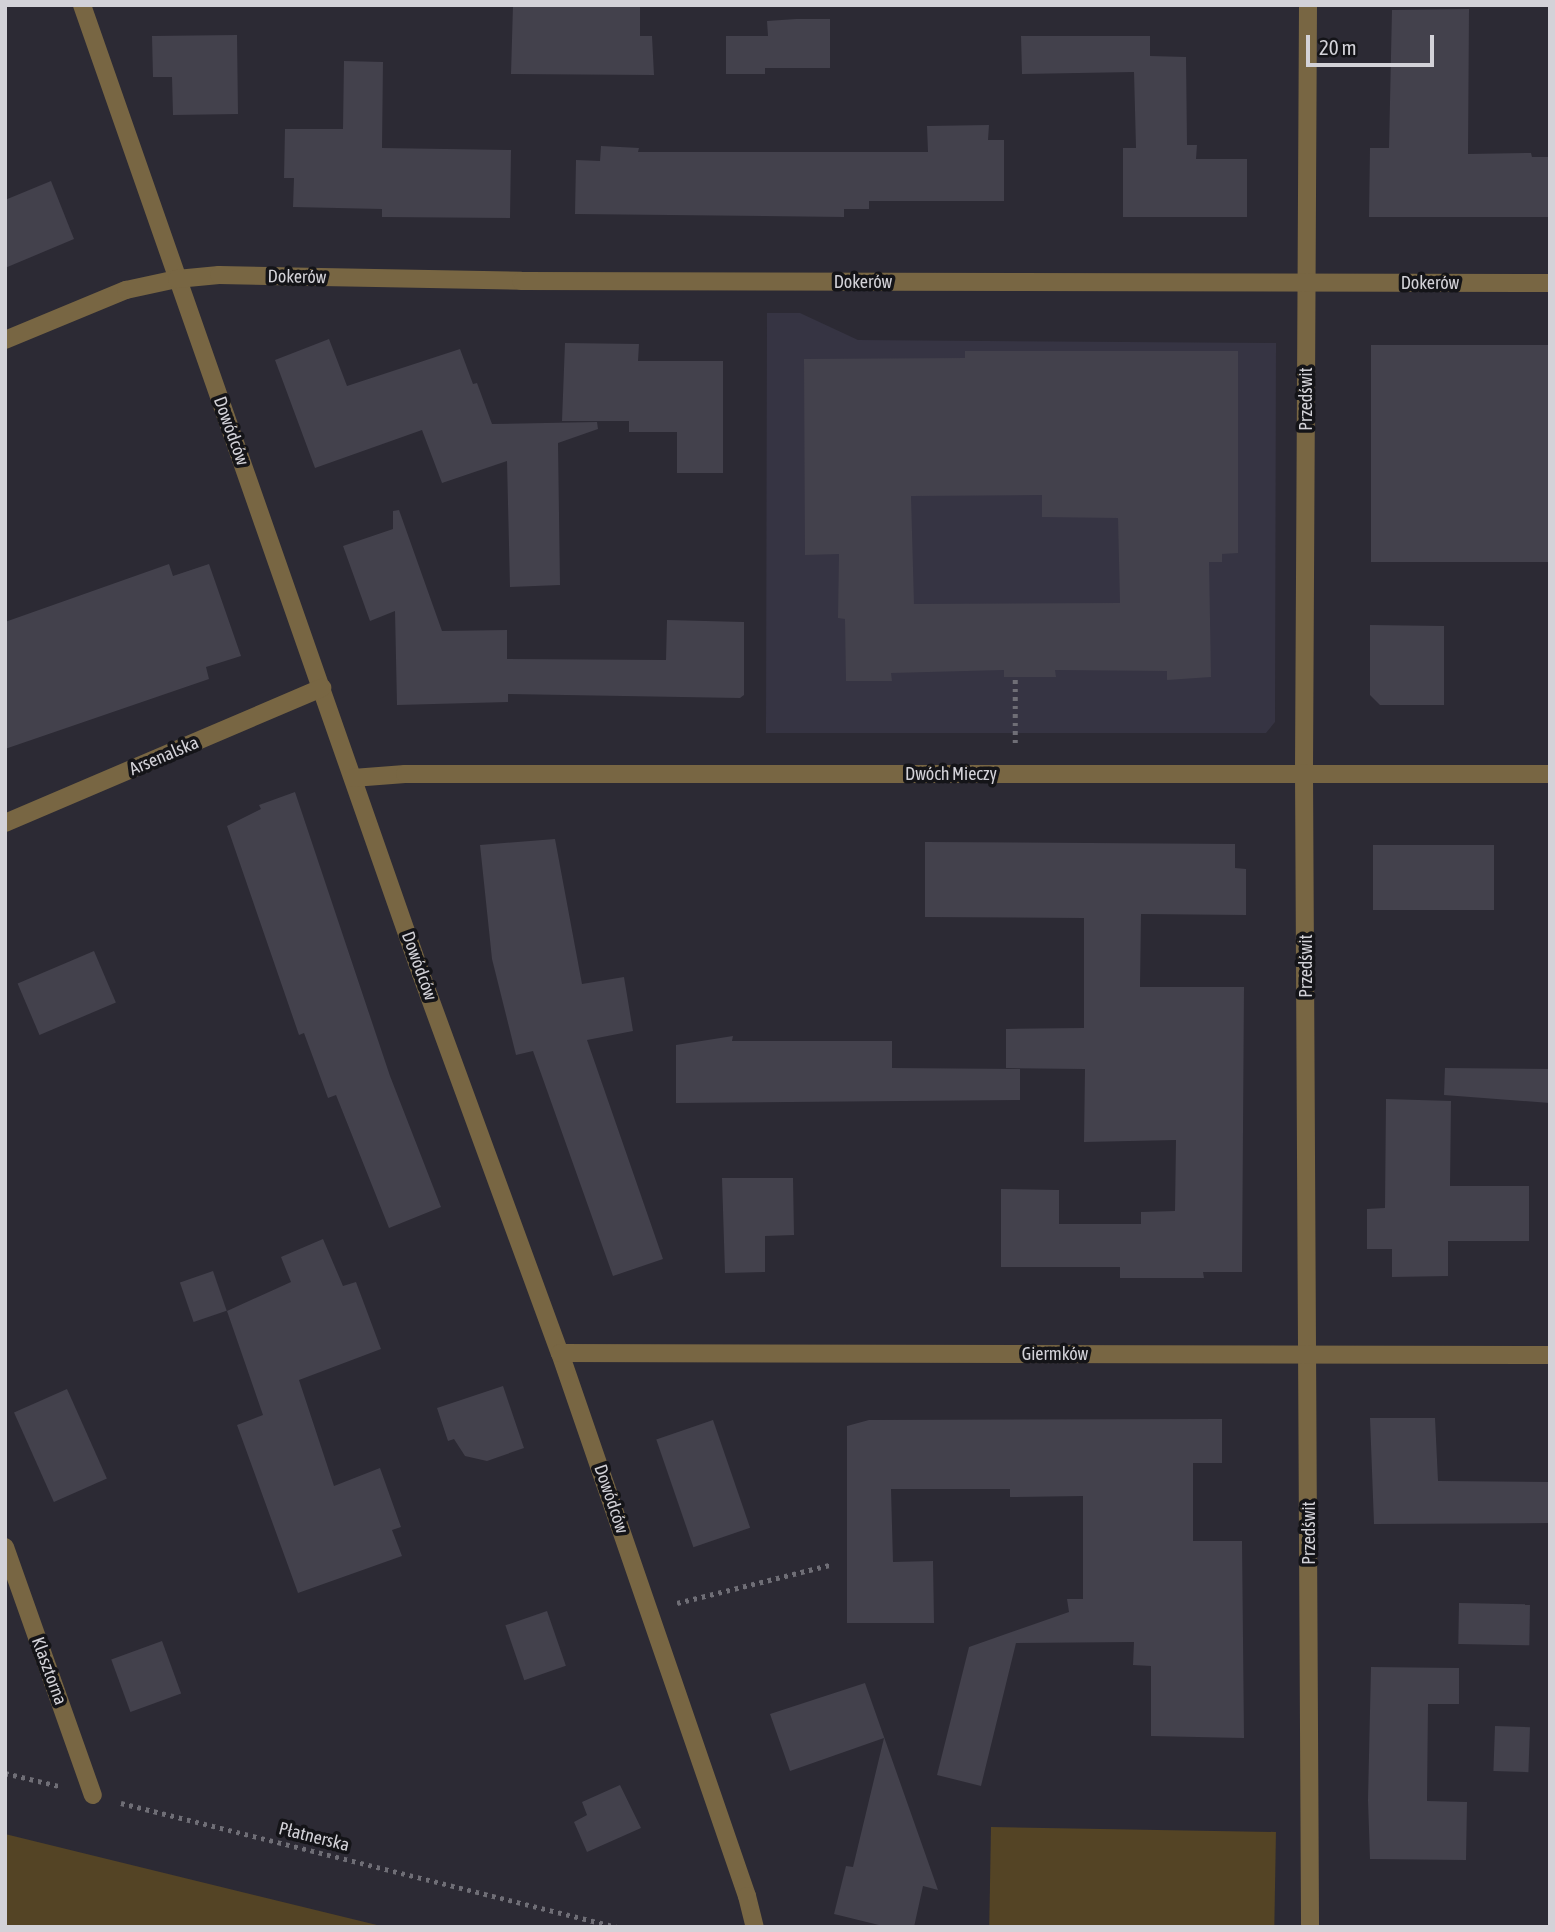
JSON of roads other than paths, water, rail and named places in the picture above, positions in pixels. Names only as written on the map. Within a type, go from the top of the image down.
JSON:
[{"type":"street","name":"Dowódców","points":[[82,5],[353,778],[561,1353],[747,1896],[755,1927]]},
{"type":"street","name":"Przedświt","points":[[1308,5],[1304,774],[1310,1927]]},
{"type":"street","name":"Dokerów","points":[[5,340],[126,290],[177,279],[219,275],[521,281],[1550,283]]},
{"type":"street","name":"Arsenalska","points":[[5,823],[322,688]]},
{"type":"street","name":"Dwóch Mieczy","points":[[353,778],[405,774],[1550,774]]},
{"type":"street","name":"Giermków","points":[[561,1353],[1550,1355]]},
{"type":"street","name":"Klasztorna","points":[[5,1547],[93,1795]]}]
